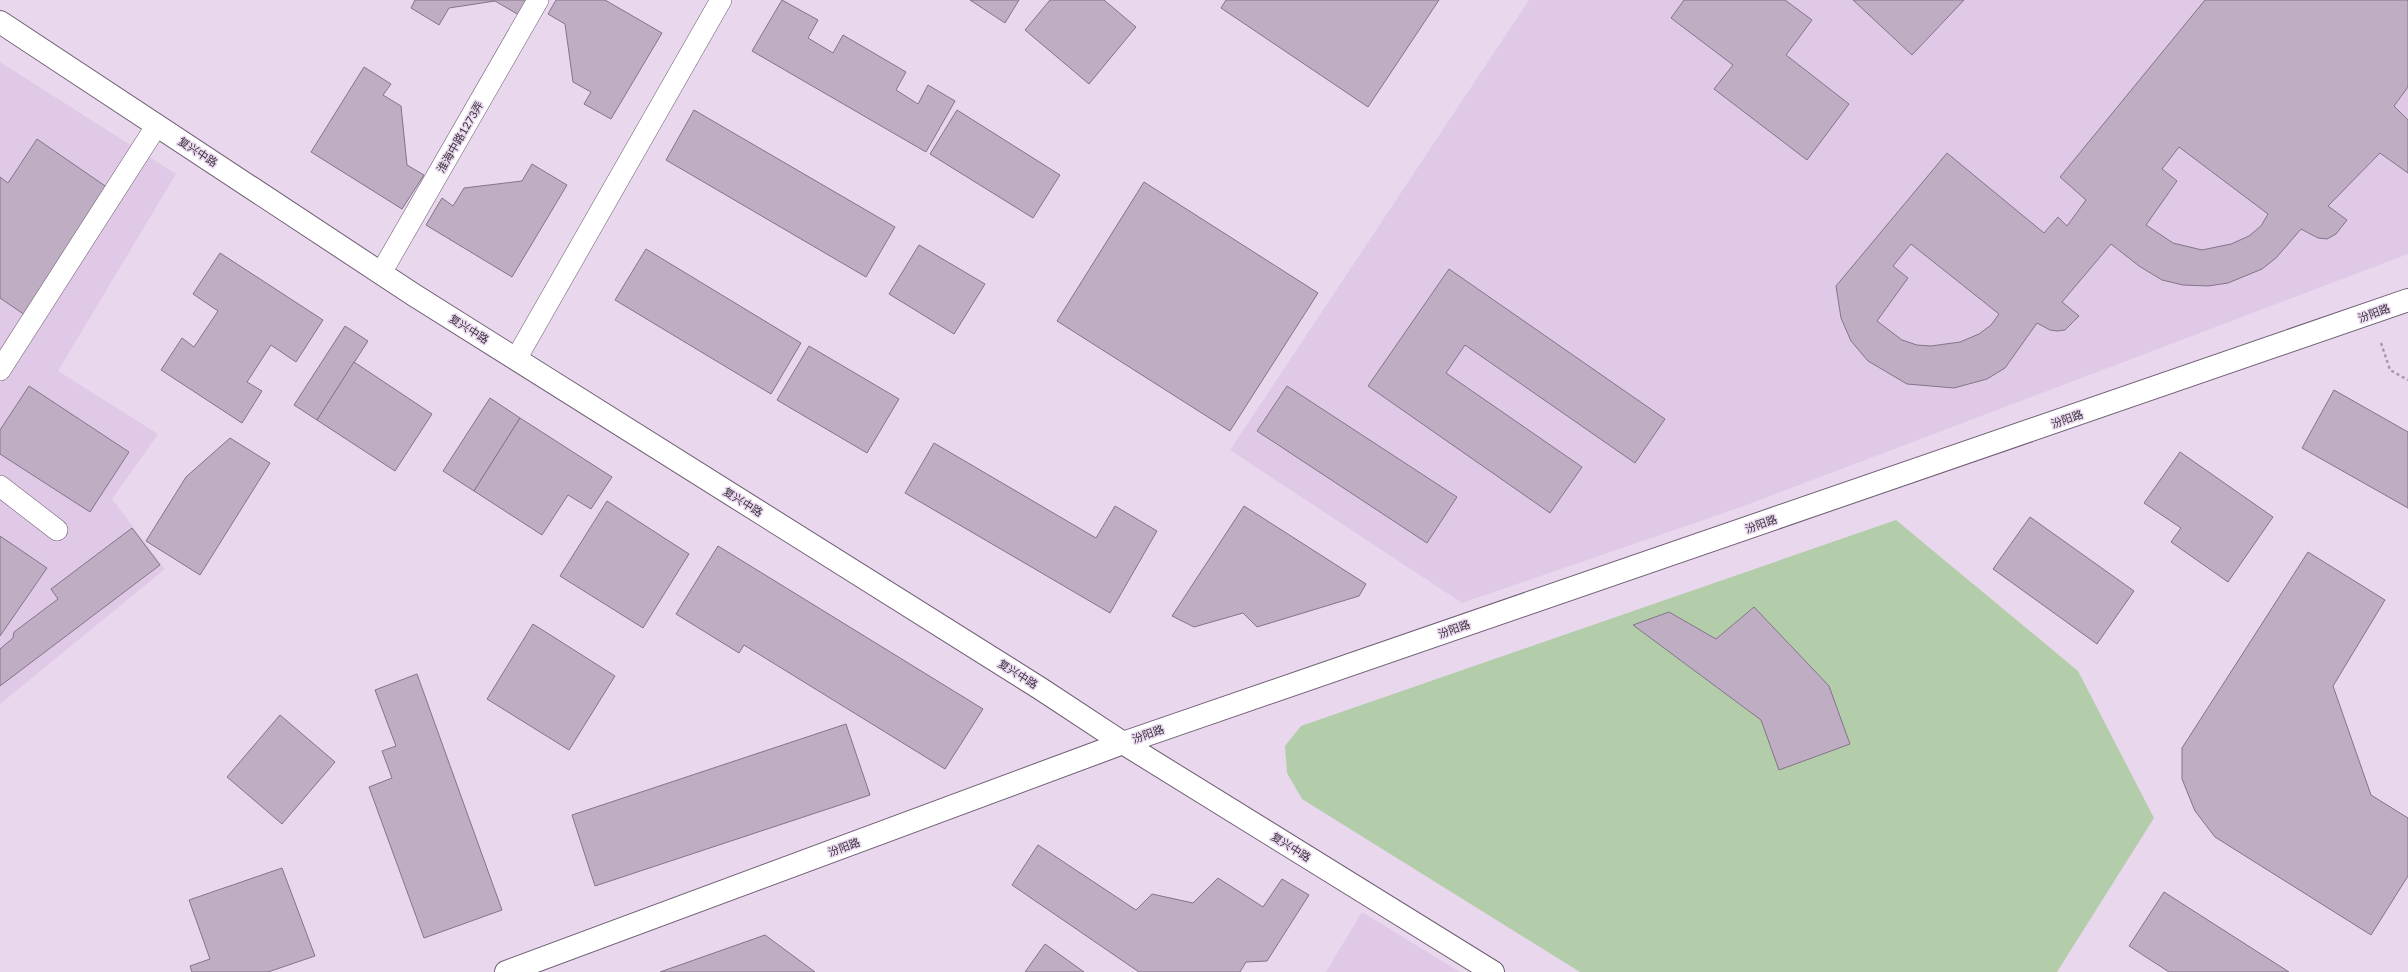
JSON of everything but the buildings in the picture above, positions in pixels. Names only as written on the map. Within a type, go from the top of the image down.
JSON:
[{"type":"street","name":"复兴中路","points":[[0,22],[381,273],[516,359],[1041,689],[1123,743],[1493,972]]},
{"type":"street","name":"汾阳路","points":[[506,972],[1123,743],[2373,314],[2408,300]]},
{"type":"lane","name":"淮海中路1273弄","points":[[381,273],[538,0]]},
{"type":"lane","points":[[516,359],[721,0]]},
{"type":"lane","points":[[0,370],[157,125]]},
{"type":"lane","points":[[0,486],[57,530]]},
{"type":"path","points":[[2373,314],[2390,370],[2408,380]]},
{"type":"shaded area","points":[[1529,0],[2408,0],[2408,254],[1744,506],[1462,603],[1230,450]]},
{"type":"shaded area","points":[[0,62],[176,174],[58,371],[158,434],[112,499],[165,569],[0,704]]},
{"type":"shaded area","points":[[1362,912],[1460,972],[1326,972]]},
{"type":"green space","points":[[1896,520],[2078,671],[2154,818],[2057,972],[1580,972],[1302,799],[1287,773],[1285,746],[1301,726]]}]
